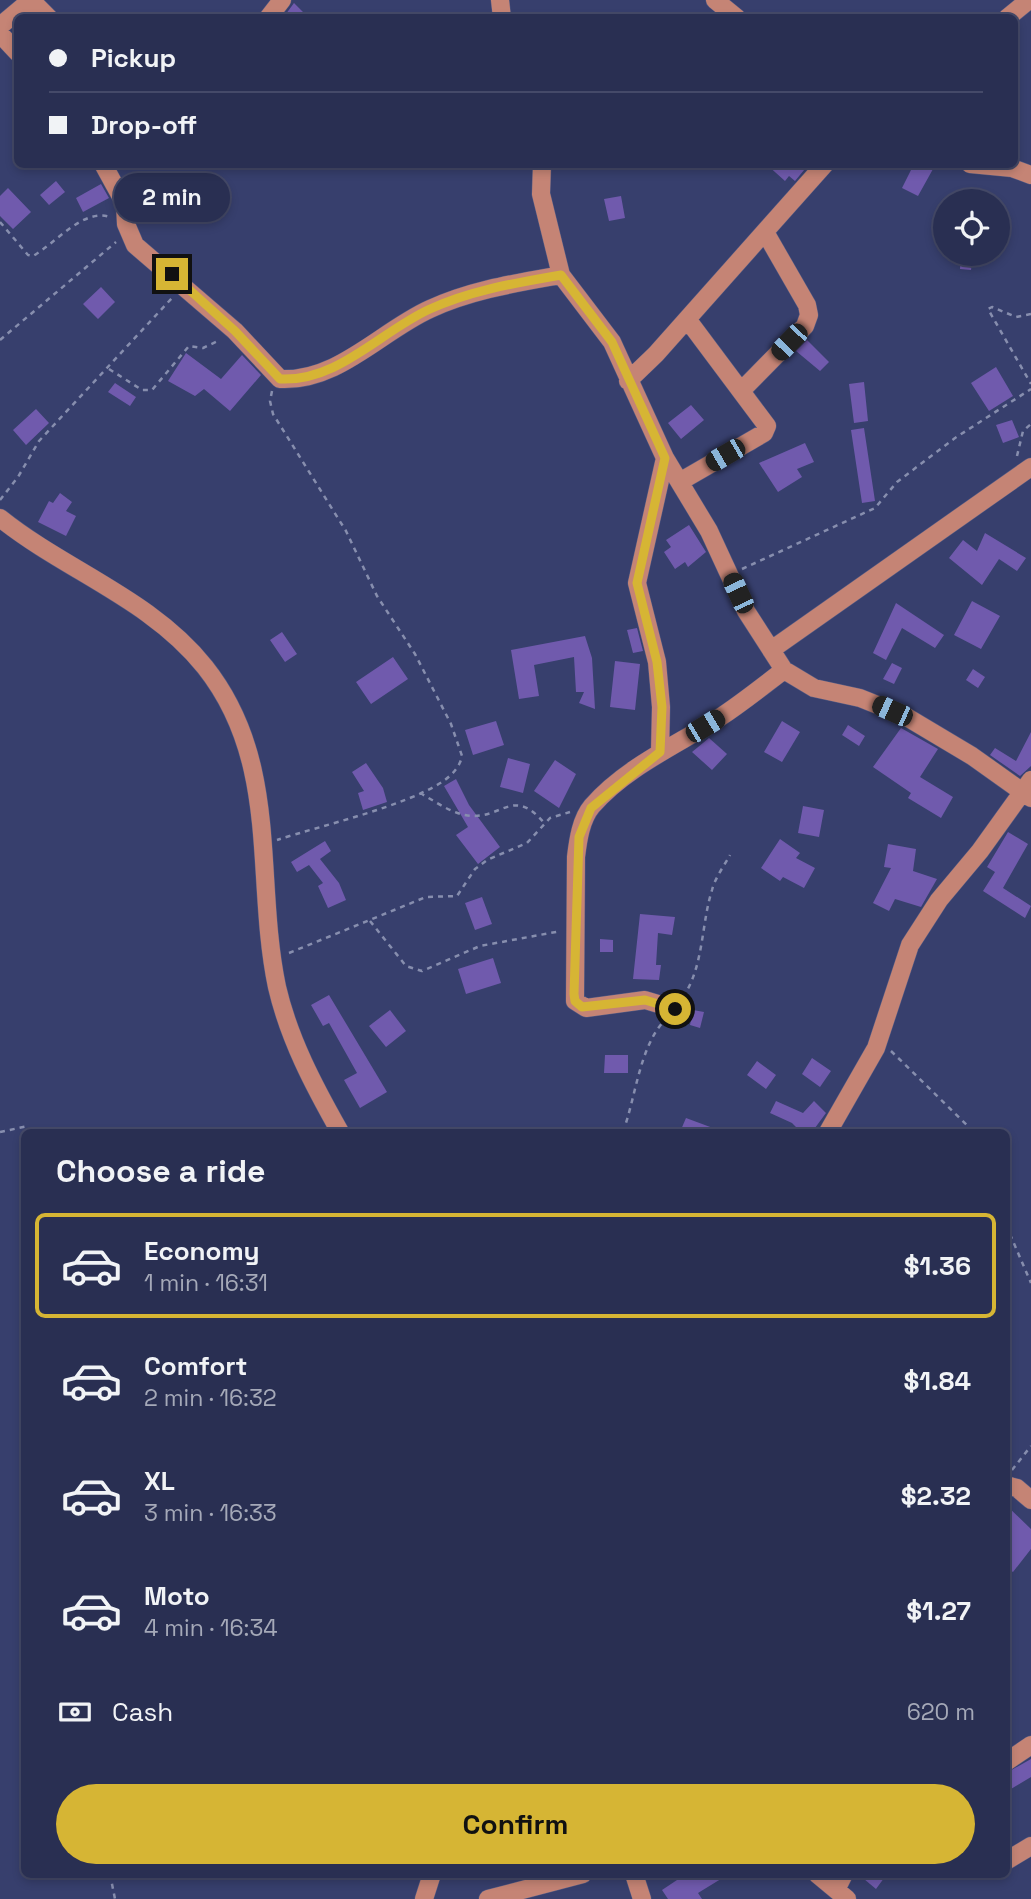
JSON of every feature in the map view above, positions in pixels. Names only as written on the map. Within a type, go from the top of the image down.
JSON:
[{"type":"street","points":[[0,26],[30,0],[45,14]]},
{"type":"street","points":[[271,14],[282,0]]},
{"type":"street","points":[[715,0],[732,14]]},
{"type":"street","points":[[1012,14],[1029,0]]},
{"type":"street","points":[[0,34],[14,49]]},
{"type":"street","points":[[105,168],[125,204],[127,230],[135,245],[193,292],[235,331],[280,379],[305,376],[347,361],[430,309],[499,286],[561,275]]},
{"type":"street","points":[[542,168],[541,194],[561,275],[612,342],[665,458],[681,481],[784,670],[814,688],[860,698],[905,716],[1028,790],[939,900],[910,945],[870,1060],[830,1129]]},
{"type":"street","points":[[628,381],[821,168]]},
{"type":"street","points":[[1012,168],[1031,175]]},
{"type":"street","points":[[742,390],[805,326],[809,315],[807,305],[765,232]]},
{"type":"street","points":[[681,481],[764,433],[766,426],[764,419],[687,319]]},
{"type":"street","points":[[660,752],[662,707],[657,662],[637,583],[665,458]]},
{"type":"street","points":[[771,650],[1031,467]]},
{"type":"street","points":[[0,519],[166,627],[205,667],[231,709],[251,759],[264,844],[273,960],[289,1031],[338,1129]]},
{"type":"street","points":[[675,1009],[645,1000],[586,1008],[577,1005],[574,994],[576,857],[579,837],[591,808],[660,752],[719,718],[784,670]]},
{"type":"street","points":[[1010,1482],[1031,1500]]},
{"type":"street","points":[[1010,1759],[1031,1745]]},
{"type":"street","points":[[1010,1859],[1031,1846]]},
{"type":"street","points":[[424,1899],[431,1878]]},
{"type":"street","points":[[488,1899],[568,1878]]},
{"type":"street","points":[[635,1878],[642,1899]]},
{"type":"street","points":[[824,1878],[842,1888]]},
{"type":"path","points":[[0,222],[28,255],[33,256],[87,218],[97,214],[127,230],[0,340]]},
{"type":"path","points":[[0,500],[18,477],[39,441],[170,299],[193,292]]},
{"type":"path","points":[[730,575],[875,508],[897,482],[955,438],[1031,387],[988,309],[992,307],[1016,317],[1031,314]]},
{"type":"path","points":[[108,369],[142,390],[152,390],[190,346],[203,348],[235,331]]},
{"type":"path","points":[[264,844],[442,782],[456,770],[462,757],[451,724],[415,654],[377,596],[346,531],[273,414],[271,393],[280,379]]},
{"type":"path","points":[[1008,482],[1023,431],[1031,424]]},
{"type":"path","points":[[418,792],[466,815],[478,816],[516,804],[526,806],[545,824]]},
{"type":"path","points":[[273,960],[426,897],[457,896],[475,869],[487,860],[527,844],[558,814],[591,808]]},
{"type":"path","points":[[624,1129],[637,1092],[644,1054],[652,1035],[690,987],[701,948],[712,887],[730,855]]},
{"type":"path","points":[[369,920],[406,966],[414,971],[422,971],[480,946],[575,929]]},
{"type":"path","points":[[880,1035],[887,1047],[971,1129]]},
{"type":"path","points":[[0,1132],[28,1126]]},
{"type":"path","points":[[1010,1234],[1031,1283]]},
{"type":"path","points":[[1010,1477],[1031,1446]]},
{"type":"path","points":[[111,1878],[115,1899]]},
{"type":"building","points":[[294,3],[305,14],[286,14]]},
{"type":"building","points":[[770,168],[806,168],[795,181],[789,176],[785,181]]},
{"type":"building","points":[[912,168],[933,169],[918,196],[902,188]]},
{"type":"building","points":[[56,181],[65,192],[49,205],[40,195]]},
{"type":"building","points":[[101,184],[109,198],[83,212],[76,198]]},
{"type":"building","points":[[8,188],[31,212],[13,229],[0,216],[0,196]]},
{"type":"building","points":[[621,196],[625,218],[609,221],[604,199]]},
{"type":"building","points":[[960,266],[972,266],[971,270],[960,269]]},
{"type":"building","points":[[101,287],[115,302],[98,319],[83,304]]},
{"type":"building","points":[[807,340],[829,362],[820,371],[796,351]]},
{"type":"building","points":[[186,353],[221,379],[242,355],[261,375],[230,411],[204,389],[195,396],[168,381]]},
{"type":"building","points":[[996,367],[1013,396],[989,411],[971,383]]},
{"type":"building","points":[[864,382],[868,421],[854,423],[849,384]]},
{"type":"building","points":[[115,383],[136,397],[130,406],[108,392]]},
{"type":"building","points":[[691,405],[704,420],[681,439],[668,423]]},
{"type":"building","points":[[36,409],[49,423],[26,445],[13,430]]},
{"type":"building","points":[[1012,420],[1019,437],[1003,443],[996,425]]},
{"type":"building","points":[[864,428],[875,501],[862,503],[851,430]]},
{"type":"building","points":[[805,443],[814,462],[797,469],[802,477],[778,492],[759,463]]},
{"type":"building","points":[[60,493],[72,502],[66,511],[76,516],[66,536],[38,522],[49,501],[53,503]]},
{"type":"building","points":[[689,525],[706,552],[688,567],[685,562],[675,569],[664,552],[671,547],[666,540]]},
{"type":"building","points":[[985,533],[1026,558],[1017,571],[999,559],[982,585],[949,558],[963,540],[977,551]]},
{"type":"building","points":[[972,601],[1000,616],[981,649],[954,635]]},
{"type":"building","points":[[896,603],[944,635],[935,648],[902,628],[886,660],[873,653]]},
{"type":"building","points":[[637,628],[643,651],[633,653],[627,630]]},
{"type":"building","points":[[282,632],[297,654],[285,662],[270,640]]},
{"type":"building","points":[[585,636],[592,658],[595,709],[579,703],[584,692],[576,692],[574,657],[534,665],[539,696],[519,699],[511,650]]},
{"type":"building","points":[[393,657],[408,679],[371,704],[356,682]]},
{"type":"building","points":[[615,661],[640,664],[635,710],[610,707]]},
{"type":"building","points":[[892,663],[902,668],[894,684],[883,679]]},
{"type":"building","points":[[973,669],[985,677],[978,688],[966,680]]},
{"type":"building","points":[[496,721],[504,745],[473,755],[465,730]]},
{"type":"building","points":[[782,721],[800,732],[782,762],[764,752]]},
{"type":"building","points":[[848,725],[865,736],[859,746],[842,735]]},
{"type":"building","points":[[901,728],[938,749],[920,777],[953,797],[941,818],[908,798],[911,793],[873,767]]},
{"type":"building","points":[[1031,732],[1031,766],[1020,776],[990,755],[995,748],[1016,761]]},
{"type":"building","points":[[709,738],[727,754],[712,770],[692,752]]},
{"type":"building","points":[[508,758],[530,764],[523,793],[500,787]]},
{"type":"building","points":[[555,760],[576,774],[559,808],[534,791]]},
{"type":"building","points":[[366,763],[383,788],[387,802],[363,810],[358,793],[364,791],[352,772]]},
{"type":"building","points":[[456,779],[469,805],[500,847],[478,864],[456,835],[468,827],[444,786]]},
{"type":"building","points":[[803,806],[824,810],[819,837],[798,833]]},
{"type":"building","points":[[1008,832],[1028,844],[1003,888],[1031,906],[1025,918],[983,891],[995,872],[987,867]]},
{"type":"building","points":[[780,839],[800,853],[796,858],[815,868],[804,888],[783,877],[780,881],[761,868]]},
{"type":"building","points":[[325,841],[331,851],[320,859],[339,883],[346,900],[328,908],[318,886],[323,883],[309,865],[297,872],[291,862]]},
{"type":"building","points":[[888,844],[916,849],[913,871],[937,879],[921,907],[895,899],[889,911],[873,903],[891,868],[884,867]]},
{"type":"building","points":[[482,897],[492,924],[475,930],[465,903]]},
{"type":"building","points":[[640,914],[675,917],[672,935],[658,933],[656,965],[661,965],[659,980],[633,979]]},
{"type":"building","points":[[600,939],[613,940],[613,952],[600,952]]},
{"type":"building","points":[[493,958],[501,983],[466,994],[458,969]]},
{"type":"building","points":[[329,995],[387,1092],[360,1108],[344,1080],[357,1073],[329,1023],[323,1026],[311,1005]]},
{"type":"building","points":[[390,1010],[406,1031],[386,1047],[369,1026]]},
{"type":"building","points":[[693,1010],[704,1012],[700,1028],[690,1025]]},
{"type":"building","points":[[605,1055],[628,1055],[628,1073],[604,1073]]},
{"type":"building","points":[[812,1058],[831,1071],[820,1087],[802,1074]]},
{"type":"building","points":[[757,1061],[776,1075],[766,1089],[747,1075]]},
{"type":"building","points":[[776,1101],[803,1113],[814,1101],[826,1113],[814,1129],[798,1129],[792,1123],[770,1113]]},
{"type":"building","points":[[686,1118],[716,1129],[681,1129]]},
{"type":"building","points":[[1010,1509],[1031,1529],[1031,1549],[1013,1572],[1010,1570]]},
{"type":"building","points":[[1031,1759],[1031,1777],[1010,1790],[1010,1771]]},
{"type":"building","points":[[680,1878],[722,1878],[698,1893],[702,1899],[668,1899],[662,1890]]},
{"type":"building","points":[[863,1878],[884,1878],[876,1889]]},
{"type":"route","points":[[172,274],[235,331],[273,375],[280,379],[305,376],[347,361],[430,309],[499,286],[561,275],[588,307],[612,342],[665,458],[637,583],[657,662],[662,707],[660,752],[591,808],[584,822],[576,857],[574,994],[577,1005],[586,1008],[645,1000],[675,1009]]}]
